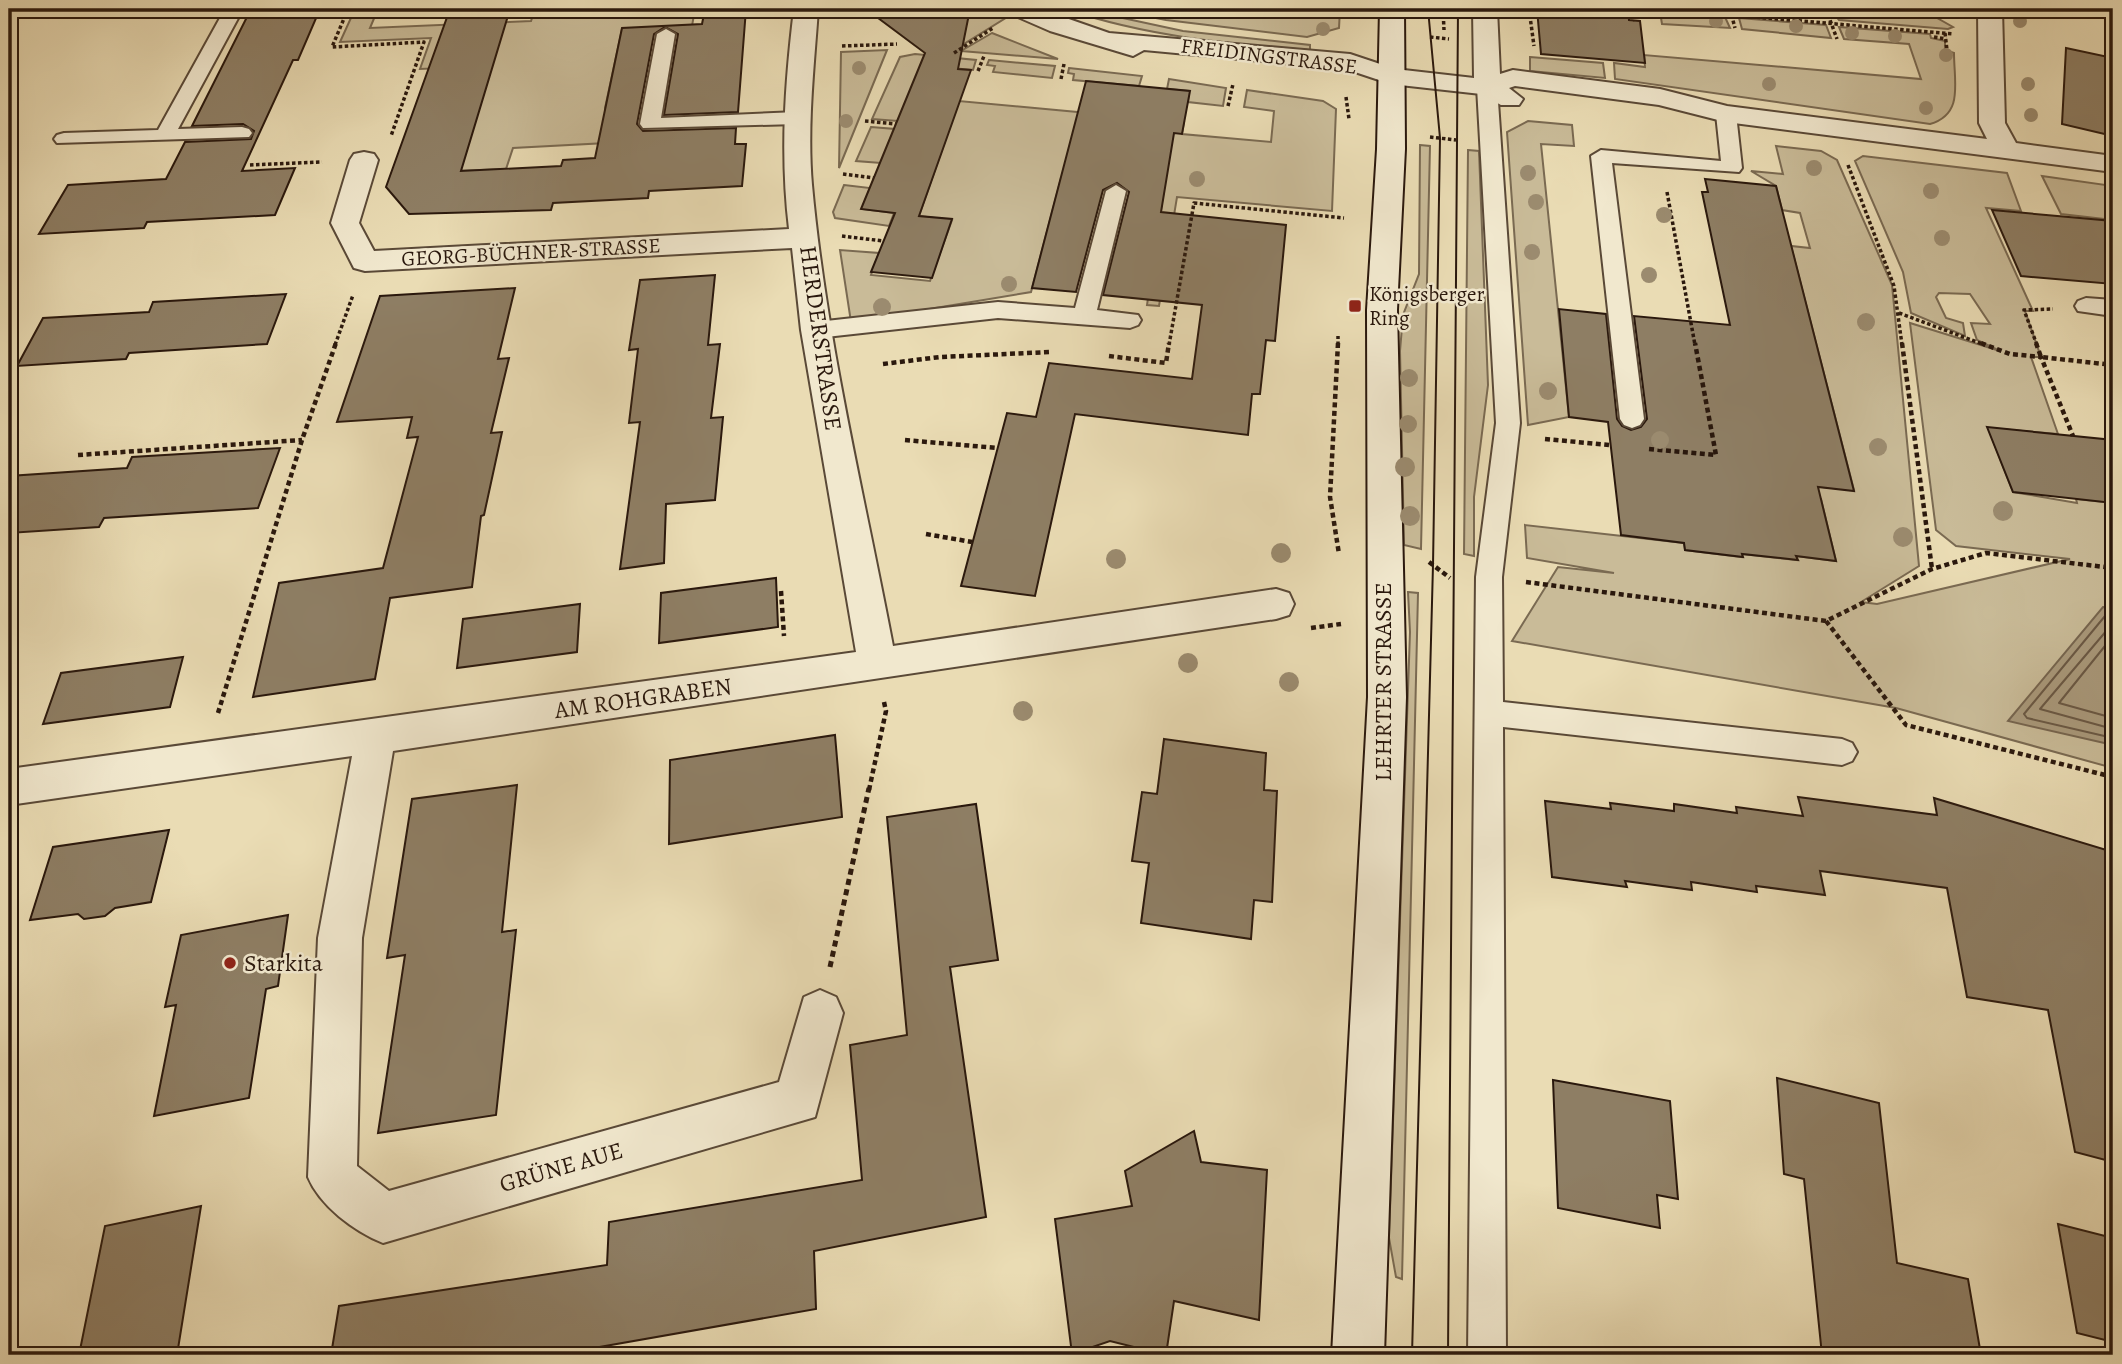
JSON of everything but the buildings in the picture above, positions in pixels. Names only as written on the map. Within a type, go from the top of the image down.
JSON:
[{"type":"street","name":"HERDERSTRASSE","points":[[806,9],[797,118],[798,184],[817,330],[877,664]]},
{"type":"street","name":"FREIDINGSTRASSE","points":[[1021,9],[1059,26],[1186,65],[1305,82]]},
{"type":"street","name":"LEHRTER STRASSE","points":[[1359,1355],[1387,696],[1381,436],[1382,310],[1391,149],[1392,9]]},
{"type":"street","points":[[1485,9],[1487,87]]},
{"type":"street","points":[[1990,9],[1992,123],[2005,149]]},
{"type":"street","name":"FREIDINGSTRASSE","points":[[1110,40],[1349,62],[1391,76]]},
{"type":"street","name":"FREIDINGSTRASSE","points":[[1347,88],[1391,76]]},
{"type":"street","points":[[1391,76],[1487,87],[1516,102],[1661,116],[1726,114],[2113,164]]},
{"type":"street","name":"GEORG-BÜCHNER-STRASSE","points":[[364,160],[345,223],[365,261],[806,238]]},
{"type":"street","name":"AM ROHGRABEN","points":[[9,787],[375,737],[1276,604]]},
{"type":"street","name":"GRÜNE AUE","points":[[375,737],[340,938],[332,1177],[383,1218],[798,1100],[820,1013]]},
{"type":"lane","points":[[164,136],[234,9]]},
{"type":"lane","points":[[666,34],[650,124],[797,118]]},
{"type":"lane","points":[[1487,87],[1508,423],[1489,577],[1487,1355]]},
{"type":"lane","points":[[1632,419],[1601,156],[1732,168],[1726,114]]},
{"type":"lane","points":[[64,139],[242,133]]},
{"type":"lane","points":[[1085,314],[1116,191]]},
{"type":"lane","points":[[2086,306],[2113,308]]},
{"type":"lane","points":[[817,330],[998,310],[1085,314],[1130,320]]},
{"type":"lane","points":[[1489,713],[1842,752]]},
{"type":"path","points":[[239,166],[382,160],[424,42],[331,47],[348,9]]},
{"type":"path","points":[[954,53],[1021,9]]},
{"type":"path","points":[[1443,9],[1444,38]]},
{"type":"path","points":[[1632,9],[1635,21]]},
{"type":"path","points":[[1661,9],[1961,35]]},
{"type":"path","points":[[1730,9],[1735,28]]},
{"type":"path","points":[[1826,9],[1837,38]]},
{"type":"path","points":[[1944,33],[1947,50]]},
{"type":"path","points":[[1934,37],[1946,39]]},
{"type":"path","points":[[804,47],[897,44]]},
{"type":"path","points":[[978,71],[984,56]]},
{"type":"path","points":[[1061,79],[1064,64]]},
{"type":"path","points":[[1228,106],[1233,84]]},
{"type":"path","points":[[865,121],[897,124]]},
{"type":"path","points":[[1840,130],[1847,163],[1894,286],[1932,569]]},
{"type":"path","points":[[843,174],[874,178]]},
{"type":"path","points":[[204,761],[302,440],[365,261]]},
{"type":"path","points":[[2073,436],[2024,310],[2086,306]]},
{"type":"path","points":[[1899,313],[2010,354],[2113,365]]},
{"type":"path","points":[[78,455],[302,440]]},
{"type":"path","points":[[905,440],[997,448]]},
{"type":"path","points":[[926,534],[972,542]]},
{"type":"path","points":[[1420,555],[1469,594],[1468,575],[1826,621],[1932,569],[1986,553],[2113,568]]},
{"type":"path","points":[[781,592],[782,608]]},
{"type":"path","points":[[1826,621],[1906,725],[2113,777]]},
{"type":"path","points":[[820,1013],[886,711],[877,664]]},
{"type":"shaded area","points":[[355,9],[378,9],[370,28],[531,21],[535,9],[695,9],[692,26],[622,29],[605,108],[625,142],[513,148],[506,169],[453,171],[492,66],[420,69],[431,38],[340,42]]},
{"type":"shaded area","points":[[954,9],[986,9],[1004,19],[954,50],[967,23],[965,17]]},
{"type":"shaded area","points":[[1066,9],[1081,9],[1183,31],[1310,45],[1310,50],[1217,42],[1156,32]]},
{"type":"shaded area","points":[[1110,9],[1340,9],[1339,28],[1307,37],[1166,20]]},
{"type":"shaded area","points":[[1734,9],[1823,9],[1826,16],[1822,18]]},
{"type":"shaded area","points":[[1831,10],[1937,18],[1953,27],[1948,29],[1839,20]]},
{"type":"shaded area","points":[[1660,12],[1725,17],[1730,28],[1662,24]]},
{"type":"shaded area","points":[[1739,18],[1826,25],[1831,38],[1742,29]]},
{"type":"shaded area","points":[[1839,27],[1930,34],[1931,38],[1945,41],[1945,50],[1954,53],[1955,75],[1955,96],[1948,113],[1930,124],[1615,79],[1614,63],[1645,67],[1644,55],[1921,79],[1909,44],[1844,39]]},
{"type":"shaded area","points":[[992,33],[1058,59],[961,51]]},
{"type":"shaded area","points":[[887,50],[839,168],[841,52]]},
{"type":"shaded area","points":[[915,54],[976,60],[973,70],[941,67],[898,121],[872,119],[900,57]]},
{"type":"shaded area","points":[[1530,57],[1603,63],[1605,78],[1530,71]]},
{"type":"shaded area","points":[[989,60],[1055,66],[1052,78],[993,72],[995,66],[987,65]]},
{"type":"shaded area","points":[[1069,68],[1142,76],[1139,86],[1073,80],[1074,74],[1068,73]]},
{"type":"shaded area","points":[[1169,79],[1226,88],[1223,106],[1188,102],[1189,91],[1167,89]]},
{"type":"shaded area","points":[[1247,90],[1323,101],[1336,109],[1332,211],[1177,197],[1159,306],[1147,305],[1164,189],[1061,178],[1031,292],[851,322],[840,250],[879,253],[871,275],[930,281],[952,220],[919,216],[959,101],[1184,122],[1182,134],[1271,142],[1274,111],[1244,107]]},
{"type":"shaded area","points":[[1528,121],[1572,125],[1574,146],[1541,144],[1569,417],[1528,425],[1507,132]]},
{"type":"shaded area","points":[[871,127],[895,129],[881,163],[856,161]]},
{"type":"shaded area","points":[[1420,145],[1430,146],[1421,549],[1404,545],[1400,351],[1403,315],[1419,274]]},
{"type":"shaded area","points":[[1776,146],[1821,151],[1837,160],[1892,285],[1919,566],[1861,602],[1877,604],[2070,559],[1956,546],[1936,530],[1910,323],[2000,351],[1977,340],[1971,323],[1990,324],[1970,294],[1939,293],[1936,297],[1946,318],[1963,323],[1965,336],[1911,313],[1903,272],[1855,161],[1863,156],[2007,173],[2021,211],[1986,208],[2033,311],[2025,311],[2041,357],[2031,357],[2058,434],[1988,428],[2013,492],[2077,503],[2076,499],[2113,503],[2113,768],[1896,708],[1512,641],[1558,567],[1614,573],[1527,558],[1525,525],[1684,543],[1685,550],[1742,557],[1742,554],[1797,560],[1796,556],[1836,561],[1821,499],[1815,498],[1812,486],[1854,490],[1791,246],[1810,248],[1800,213],[1782,210],[1776,186],[1751,171],[1783,174]]},
{"type":"shaded area","points":[[1468,150],[1479,151],[1488,385],[1474,497],[1474,556],[1464,554]]},
{"type":"shaded area","points":[[2042,176],[2113,186],[2113,220],[2061,214]]},
{"type":"shaded area","points":[[844,185],[870,188],[862,209],[894,213],[889,226],[835,218],[833,212]]},
{"type":"shaded area","points":[[1408,592],[1418,593],[1402,1279],[1396,1277],[1389,1238],[1410,632]]},
{"type":"water","points":[[2103,607],[2113,608],[2113,745],[2008,721]]},
{"type":"tram line","points":[[1412,1355],[1433,565],[1440,138],[1428,9]]},
{"type":"tram line","points":[[1448,1355],[1458,9]]},
{"type":"place","name":"Königsberger Ring","points":[[1355,306]]},
{"type":"place","name":"Starkita","points":[[230,963]]}]
